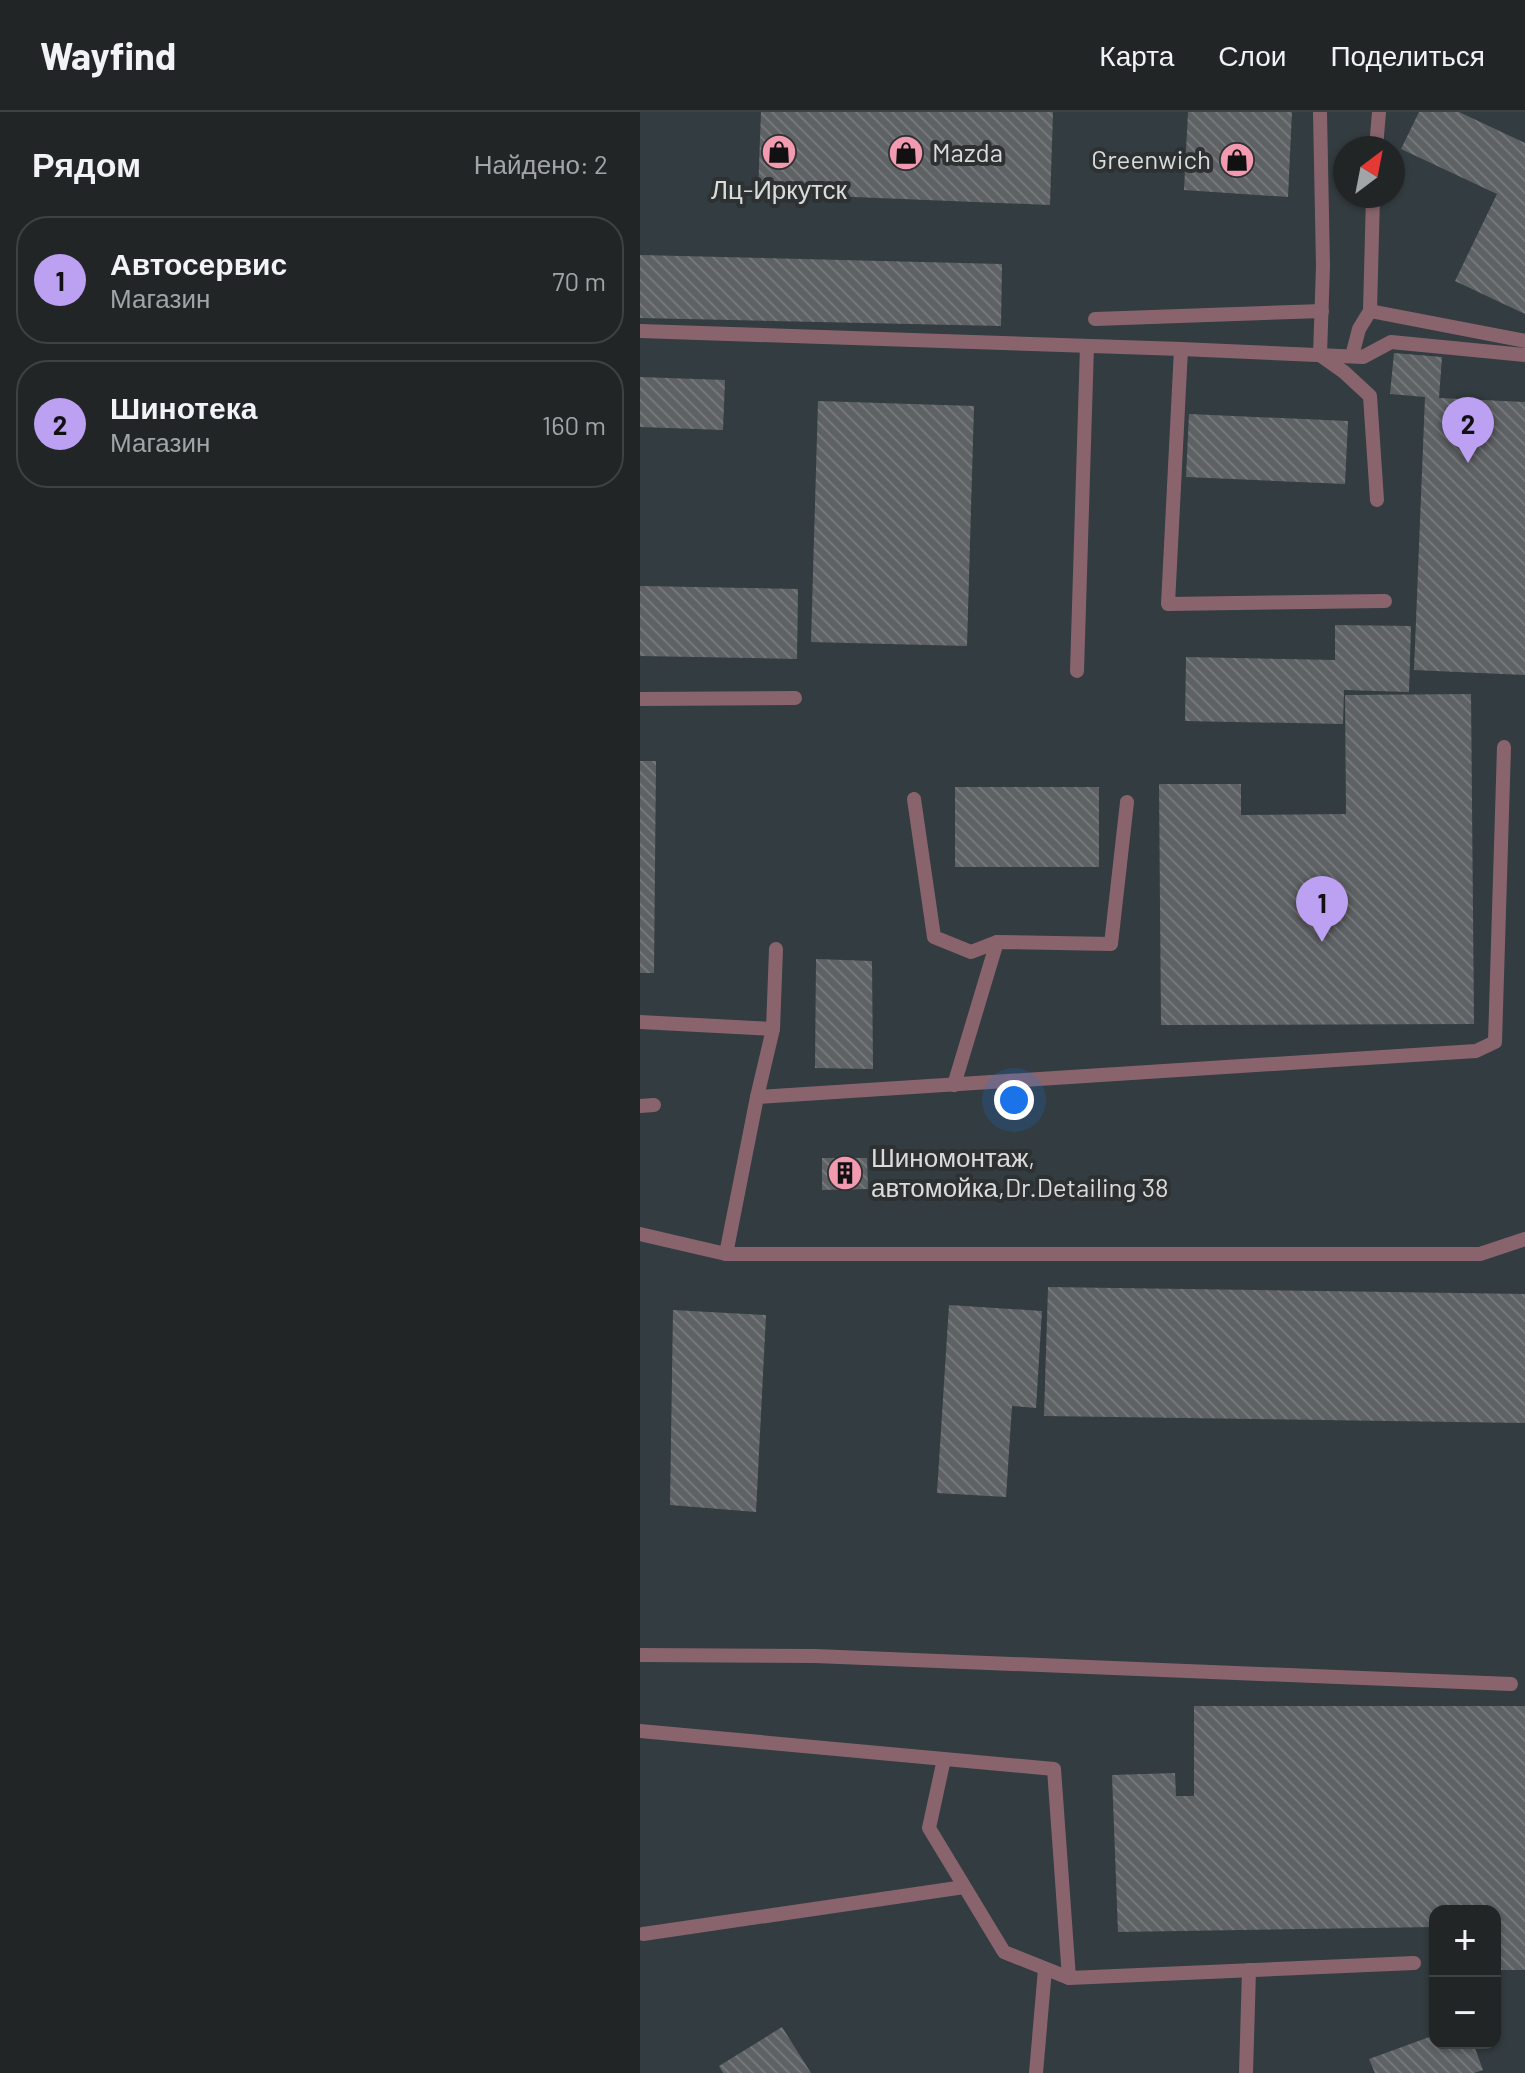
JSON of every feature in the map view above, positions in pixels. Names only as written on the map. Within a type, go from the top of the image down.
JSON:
[{"type":"lane","points":[[1320,112],[1323,266],[1320,355]]},
{"type":"lane","points":[[1377,136],[1379,112]]},
{"type":"lane","points":[[1352,356],[1359,329],[1370,311],[1373,208]]},
{"type":"lane","points":[[1095,319],[1322,311]]},
{"type":"lane","points":[[1370,311],[1525,341]]},
{"type":"lane","points":[[640,331],[1363,357],[1391,342],[1525,355]]},
{"type":"lane","points":[[1077,671],[1087,346]]},
{"type":"lane","points":[[1181,349],[1168,604],[1385,601]]},
{"type":"lane","points":[[1320,355],[1370,396],[1377,500]]},
{"type":"lane","points":[[640,699],[795,698]]},
{"type":"lane","points":[[757,1097],[1476,1051],[1495,1042],[1504,747]]},
{"type":"lane","points":[[914,799],[934,937],[971,952],[997,942],[1111,944],[1127,802]]},
{"type":"lane","points":[[954,1085],[997,942]]},
{"type":"lane","points":[[726,1254],[773,1029],[776,949]]},
{"type":"lane","points":[[640,1022],[773,1029]]},
{"type":"lane","points":[[640,1234],[726,1254],[1480,1254],[1525,1239]]},
{"type":"lane","points":[[640,1655],[815,1656],[1511,1684]]},
{"type":"lane","points":[[640,1731],[1054,1769],[1069,1978]]},
{"type":"lane","points":[[944,1759],[929,1828],[1004,1952],[1069,1978],[1414,1963]]},
{"type":"lane","points":[[643,1934],[964,1887]]},
{"type":"lane","points":[[1036,2073],[1045,1969]]},
{"type":"lane","points":[[1246,2073],[1249,1970]]},
{"type":"shaded area","points":[[640,112],[1525,112],[1525,2073],[640,2073]]},
{"type":"building","name":"Mazda","points":[[761,112],[1053,112],[1050,205],[758,193]]},
{"type":"building","points":[[1188,112],[1292,112],[1288,197],[1184,190]]},
{"type":"building","points":[[1419,112],[1459,112],[1525,143],[1525,314],[1455,281],[1497,194],[1405,151],[1405,141]]},
{"type":"building","points":[[640,255],[1002,264],[1001,326],[640,318]]},
{"type":"building","points":[[1394,353],[1442,357],[1439,398],[1525,402],[1525,675],[1414,670],[1425,397],[1390,394]]},
{"type":"building","points":[[640,377],[725,380],[723,430],[640,427]]},
{"type":"building","points":[[818,401],[974,406],[967,646],[811,642]]},
{"type":"building","points":[[1189,414],[1348,421],[1345,484],[1186,477]]},
{"type":"building","points":[[640,586],[798,589],[797,659],[640,656]]},
{"type":"building","points":[[1335,625],[1411,626],[1409,692],[1344,690],[1343,724],[1185,721],[1186,657],[1335,660]]},
{"type":"building","points":[[1471,694],[1474,1024],[1161,1025],[1159,784],[1241,784],[1241,815],[1346,814],[1345,695]]},
{"type":"building","points":[[640,761],[656,761],[654,973],[640,973]]},
{"type":"building","points":[[955,787],[1099,787],[1099,867],[955,867]]},
{"type":"building","points":[[816,959],[872,961],[873,1069],[815,1068]]},
{"type":"building","name":"Шиномонтаж, автомойка,Dr.Detailing 38","points":[[822,1158],[867,1158],[868,1189],[822,1190]]},
{"type":"building","points":[[1048,1287],[1525,1294],[1525,1423],[1044,1416]]},
{"type":"building","points":[[949,1305],[1042,1311],[1036,1408],[1012,1406],[1006,1497],[937,1493]]},
{"type":"building","points":[[673,1310],[766,1315],[756,1512],[670,1505]]},
{"type":"building","points":[[1194,1706],[1525,1706],[1525,1970],[1501,1970],[1501,1905],[1429,1905],[1429,1927],[1118,1932],[1112,1775],[1175,1773],[1176,1796],[1194,1796]]},
{"type":"building","points":[[782,2027],[811,2073],[723,2073],[719,2066]]},
{"type":"building","points":[[1429,2037],[1429,2049],[1475,2049],[1483,2070],[1474,2073],[1375,2073],[1369,2059]]},
{"type":"place","name":"Лц-Иркутск","points":[[779,152]]},
{"type":"place","name":"Mazda","points":[[906,153]]},
{"type":"place","name":"Greenwich","points":[[1237,160]]},
{"type":"place","name":"Шинотека","points":[[1468,463]]},
{"type":"place","name":"Автосервис","points":[[1322,942]]},
{"type":"place","name":"Шиномонтаж, автомойка,Dr.Detailing 38","points":[[845,1173]]}]
